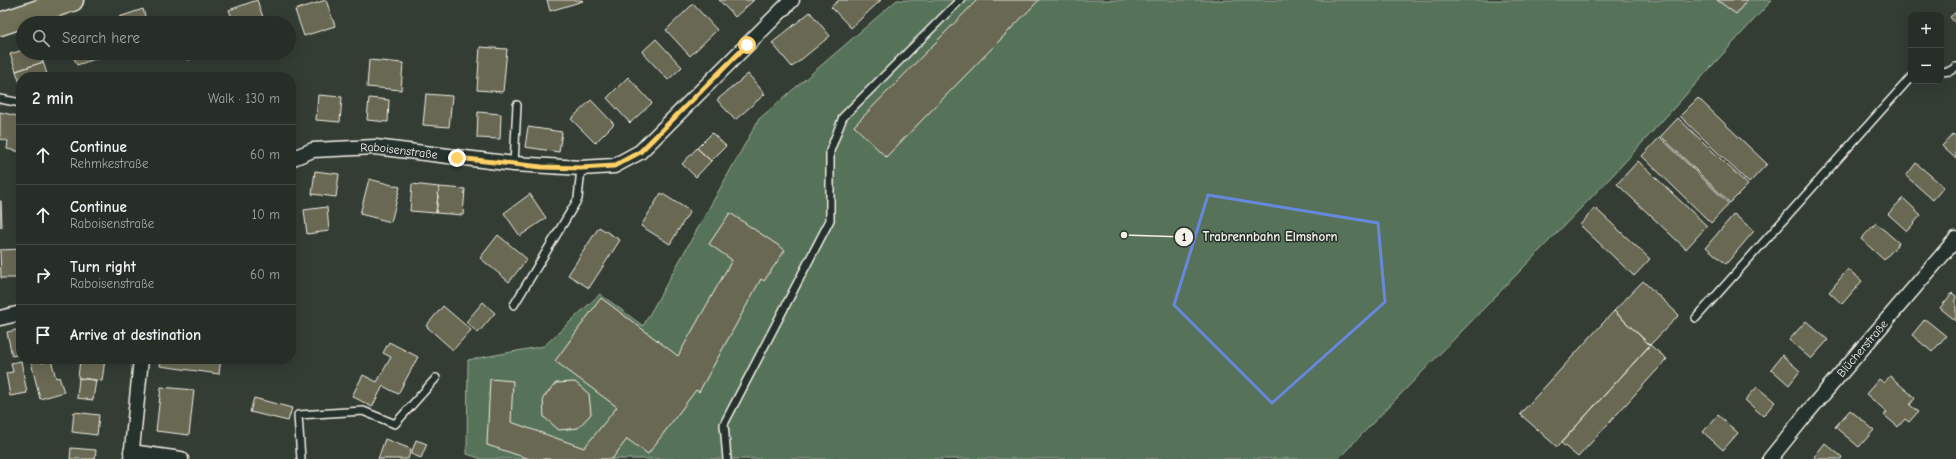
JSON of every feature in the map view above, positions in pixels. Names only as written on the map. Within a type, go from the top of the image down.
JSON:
[{"type":"main road","points":[[24,16],[72,0]]},
{"type":"main road","points":[[0,24],[16,19]]},
{"type":"street","name":"Raboisenstraße","points":[[296,157],[313,150],[375,147],[514,164],[581,168],[614,166],[640,152],[792,0]]},
{"type":"street","name":"Blücherstraße","points":[[1770,459],[1807,413],[1956,239]]},
{"type":"street","points":[[0,318],[16,314]]},
{"type":"street","points":[[140,364],[131,455],[181,459]]},
{"type":"lane","points":[[727,459],[724,424],[830,220],[830,151],[843,117],[960,0]]},
{"type":"lane","points":[[1944,72],[1950,71],[1956,67]]},
{"type":"lane","points":[[1696,318],[1908,81]]},
{"type":"lane","points":[[0,99],[16,102]]},
{"type":"lane","points":[[514,164],[517,105]]},
{"type":"lane","points":[[514,305],[578,199],[581,168]]},
{"type":"lane","points":[[301,459],[298,415],[363,411],[395,424],[436,378]]},
{"type":"highlighted area","points":[[1208,195],[1378,223],[1385,302],[1272,403],[1174,305]]},
{"type":"green space","points":[[897,0],[1772,0],[1612,176],[1338,459],[482,459],[467,454],[468,360],[544,346],[600,294],[643,326],[759,119]]},
{"type":"building","points":[[257,0],[263,16],[231,16],[229,10]]},
{"type":"building","points":[[326,0],[335,26],[304,36],[295,10]]},
{"type":"building","points":[[547,0],[582,0],[583,1],[550,11]]},
{"type":"building","points":[[719,0],[754,0],[735,17]]},
{"type":"building","points":[[839,0],[881,0],[851,28],[831,7]]},
{"type":"building","points":[[977,0],[1039,0],[886,157],[854,126]]},
{"type":"building","points":[[1717,0],[1747,0],[1736,14]]},
{"type":"building","points":[[693,4],[717,30],[690,56],[666,30]]},
{"type":"building","points":[[143,9],[145,16],[122,16]]},
{"type":"building","points":[[810,12],[830,36],[792,67],[772,43]]},
{"type":"building","points":[[1956,12],[1956,24],[1950,17]]},
{"type":"building","points":[[656,39],[682,67],[668,80],[642,52]]},
{"type":"building","points":[[480,47],[507,49],[503,92],[477,90]]},
{"type":"building","points":[[16,52],[16,60],[42,60],[43,62],[16,71],[10,54]]},
{"type":"building","points":[[75,60],[92,60],[77,65]]},
{"type":"building","points":[[369,60],[403,63],[401,90],[367,87]]},
{"type":"building","points":[[43,62],[46,72],[16,72]]},
{"type":"building","points":[[748,74],[765,94],[735,120],[717,100]]},
{"type":"building","points":[[628,77],[652,103],[630,123],[607,98]]},
{"type":"building","points":[[426,94],[452,96],[449,127],[423,125]]},
{"type":"building","points":[[318,95],[342,97],[340,122],[316,120]]},
{"type":"building","points":[[369,98],[389,100],[388,122],[367,120]]},
{"type":"building","points":[[1698,98],[1767,164],[1749,183],[1680,116]]},
{"type":"building","points":[[591,100],[614,124],[595,143],[571,119]]},
{"type":"building","points":[[0,112],[16,116],[16,151],[7,149],[8,141],[0,139]]},
{"type":"building","points":[[478,112],[501,114],[500,139],[477,138]]},
{"type":"building","points":[[1678,118],[1748,185],[1730,203],[1661,136]]},
{"type":"building","points":[[528,127],[562,132],[559,152],[525,147]]},
{"type":"building","points":[[712,133],[726,146],[711,161],[697,148]]},
{"type":"building","points":[[1953,134],[1956,137],[1956,159],[1942,146]]},
{"type":"building","points":[[1660,137],[1729,204],[1711,223],[1642,156]]},
{"type":"building","points":[[697,148],[711,161],[696,177],[682,164]]},
{"type":"building","points":[[1638,161],[1707,226],[1686,249],[1617,184]]},
{"type":"building","points":[[1916,163],[1944,187],[1933,200],[1906,176]]},
{"type":"building","points":[[315,171],[339,174],[336,197],[312,194]]},
{"type":"building","points":[[369,179],[400,187],[391,222],[360,214]]},
{"type":"building","points":[[412,184],[439,187],[436,213],[410,211]]},
{"type":"building","points":[[439,187],[465,189],[463,215],[436,213]]},
{"type":"building","points":[[661,193],[690,211],[670,244],[641,226]]},
{"type":"building","points":[[530,194],[546,218],[520,236],[504,213]]},
{"type":"building","points":[[1903,198],[1921,215],[1907,231],[1888,214]]},
{"type":"building","points":[[1,201],[2,227],[0,227]]},
{"type":"building","points":[[327,207],[329,231],[307,234],[304,210]]},
{"type":"building","points":[[1595,208],[1650,259],[1634,276],[1580,225]]},
{"type":"building","points":[[730,213],[785,250],[764,281],[761,279],[699,392],[696,390],[648,454],[627,439],[612,459],[530,459],[487,445],[490,379],[513,381],[511,422],[584,448],[617,407],[555,361],[601,298],[678,356],[732,260],[709,244]]},
{"type":"building","points":[[1734,214],[1754,231],[1726,264],[1706,247]]},
{"type":"building","points":[[1876,223],[1899,243],[1884,260],[1861,239]]},
{"type":"building","points":[[599,227],[620,240],[589,288],[568,275]]},
{"type":"building","points":[[498,235],[527,259],[509,282],[480,258]]},
{"type":"building","points":[[16,249],[16,278],[1,278],[0,250]]},
{"type":"building","points":[[1848,269],[1862,281],[1842,304],[1829,292]]},
{"type":"building","points":[[1643,281],[1679,315],[1650,345],[1614,311]]},
{"type":"building","points":[[1952,293],[1956,296],[1956,321],[1940,308]]},
{"type":"building","points":[[483,302],[495,313],[478,333],[466,322]]},
{"type":"building","points":[[443,306],[471,330],[453,350],[426,326]]},
{"type":"building","points":[[1614,311],[1650,345],[1557,447],[1520,414]]},
{"type":"building","points":[[1925,319],[1946,336],[1932,352],[1912,335]]},
{"type":"building","points":[[1806,321],[1828,340],[1811,359],[1789,340]]},
{"type":"building","points":[[16,330],[16,355],[12,356],[7,332]]},
{"type":"building","points":[[389,342],[418,357],[398,394],[383,386],[372,407],[352,396],[363,375],[377,382],[391,357],[383,353]]},
{"type":"building","points":[[1650,345],[1667,359],[1578,457],[1561,443]]},
{"type":"building","points":[[1782,355],[1800,371],[1789,385],[1771,369]]},
{"type":"building","points":[[16,362],[16,364],[22,364],[27,393],[10,396],[6,373],[13,372],[11,363]]},
{"type":"building","points":[[31,364],[52,364],[56,378],[59,377],[64,392],[40,399]]},
{"type":"building","points":[[79,364],[104,364],[102,381],[78,378]]},
{"type":"building","points":[[160,364],[220,364],[219,374],[160,366]]},
{"type":"building","points":[[1890,376],[1915,398],[1910,405],[1918,412],[1909,422],[1905,419],[1898,427],[1884,415],[1887,412],[1866,394],[1879,379],[1884,383]]},
{"type":"building","points":[[79,378],[96,380],[93,400],[77,398]]},
{"type":"building","points":[[575,382],[589,394],[591,414],[578,428],[559,430],[544,417],[543,398],[556,383]]},
{"type":"building","points":[[161,387],[194,390],[189,435],[156,431]]},
{"type":"building","points":[[1757,387],[1775,402],[1763,416],[1745,400]]},
{"type":"building","points":[[254,398],[292,408],[288,421],[250,412]]},
{"type":"building","points":[[1850,410],[1874,430],[1859,447],[1835,427]]},
{"type":"building","points":[[74,412],[99,415],[97,435],[72,432]]},
{"type":"building","points":[[1718,415],[1738,433],[1723,450],[1703,432]]},
{"type":"building","points":[[385,439],[411,449],[408,459],[378,459]]},
{"type":"building","points":[[416,440],[427,444],[421,458],[411,454]]},
{"type":"building","points":[[1825,443],[1842,457],[1841,459],[1816,459],[1814,457]]},
{"type":"building","points":[[71,448],[96,450],[95,459],[70,459]]},
{"type":"place","name":"Trabrennbahn Elmshorn","points":[[1124,235]]},
{"type":"route","points":[[457,158],[542,167],[581,168],[614,166],[640,152],[747,45]]}]
